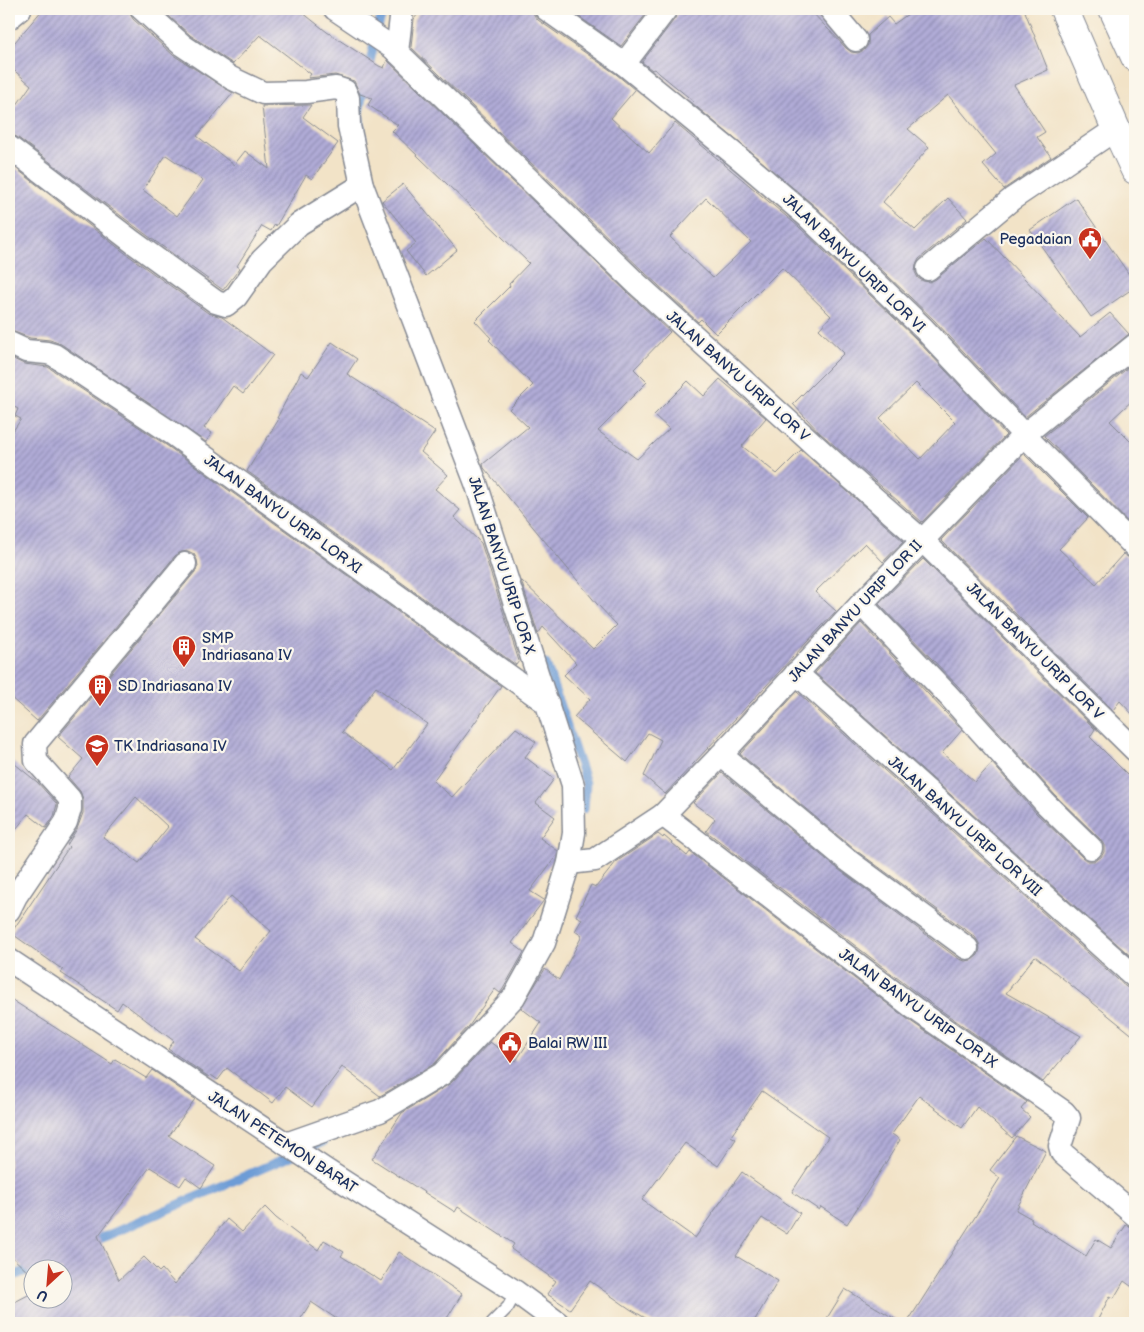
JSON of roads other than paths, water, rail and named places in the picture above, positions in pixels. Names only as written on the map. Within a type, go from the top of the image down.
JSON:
[{"type":"main road","points":[[1064,9],[1135,170]]},
{"type":"main road","points":[[1113,9],[1135,57]]},
{"type":"street","points":[[9,18],[20,9]]},
{"type":"street","name":"JALAN BANYU URIP LOR X","points":[[142,9],[182,45],[231,78],[263,93],[306,92],[336,88],[345,91],[348,98],[350,126],[362,185],[476,483],[573,785],[574,833],[579,862],[544,943],[514,997],[442,1074],[380,1112],[290,1146]]},
{"type":"street","name":"JALAN BANYU URIP LOR V","points":[[335,9],[395,50],[636,283],[922,540],[1135,750]]},
{"type":"street","points":[[395,50],[402,9]]},
{"type":"street","name":"JALAN BANYU URIP LOR VI","points":[[546,9],[624,64],[808,217],[924,329],[1024,435],[1135,547]]},
{"type":"street","points":[[624,64],[666,9]]},
{"type":"street","points":[[830,9],[856,40]]},
{"type":"street","points":[[928,269],[1012,199],[1116,129]]},
{"type":"street","points":[[9,147],[133,242],[216,302],[226,305],[236,297],[262,260],[299,224],[362,185]]},
{"type":"street","name":"JALAN BANYU URIP LOR XI","points":[[9,343],[26,351],[47,353],[54,356],[173,434],[548,704]]},
{"type":"street","name":"JALAN BANYU URIP LOR II","points":[[579,862],[663,815],[861,604],[1024,435],[1135,345]]},
{"type":"street","points":[[9,910],[16,896],[66,822],[70,809],[70,798],[36,762],[35,744],[185,564]]},
{"type":"street","points":[[861,604],[948,694],[1046,804],[1091,848]]},
{"type":"street","name":"JALAN BANYU URIP LOR VIII","points":[[796,673],[1135,978]]},
{"type":"street","points":[[721,755],[846,859],[967,948]]},
{"type":"street","name":"JALAN BANYU URIP LOR IX","points":[[663,815],[914,1008],[1064,1112],[1069,1118],[1060,1146],[1062,1153],[1135,1215]]},
{"type":"street","name":"JALAN PETEMON BARAT","points":[[9,960],[327,1171],[516,1292],[558,1323]]},
{"type":"lane","points":[[492,1323],[508,1307],[516,1292]]},
{"type":"waterway","points":[[368,71],[377,30],[384,9]]},
{"type":"waterway","points":[[362,138],[359,112],[365,84]]},
{"type":"waterway","points":[[546,664],[586,783],[584,809]]},
{"type":"waterway","points":[[90,1243],[323,1142]]},
{"type":"waterway","points":[[9,1278],[22,1272]]},
{"type":"place","name":"Pegadaian","points":[[1090,260]]},
{"type":"place","name":"SMP Indriasana IV","points":[[184,668]]},
{"type":"place","name":"SD Indriasana IV","points":[[100,707]]},
{"type":"place","name":"TK Indriasana IV","points":[[97,767]]},
{"type":"place","name":"Balai RW III","points":[[510,1064]]}]
